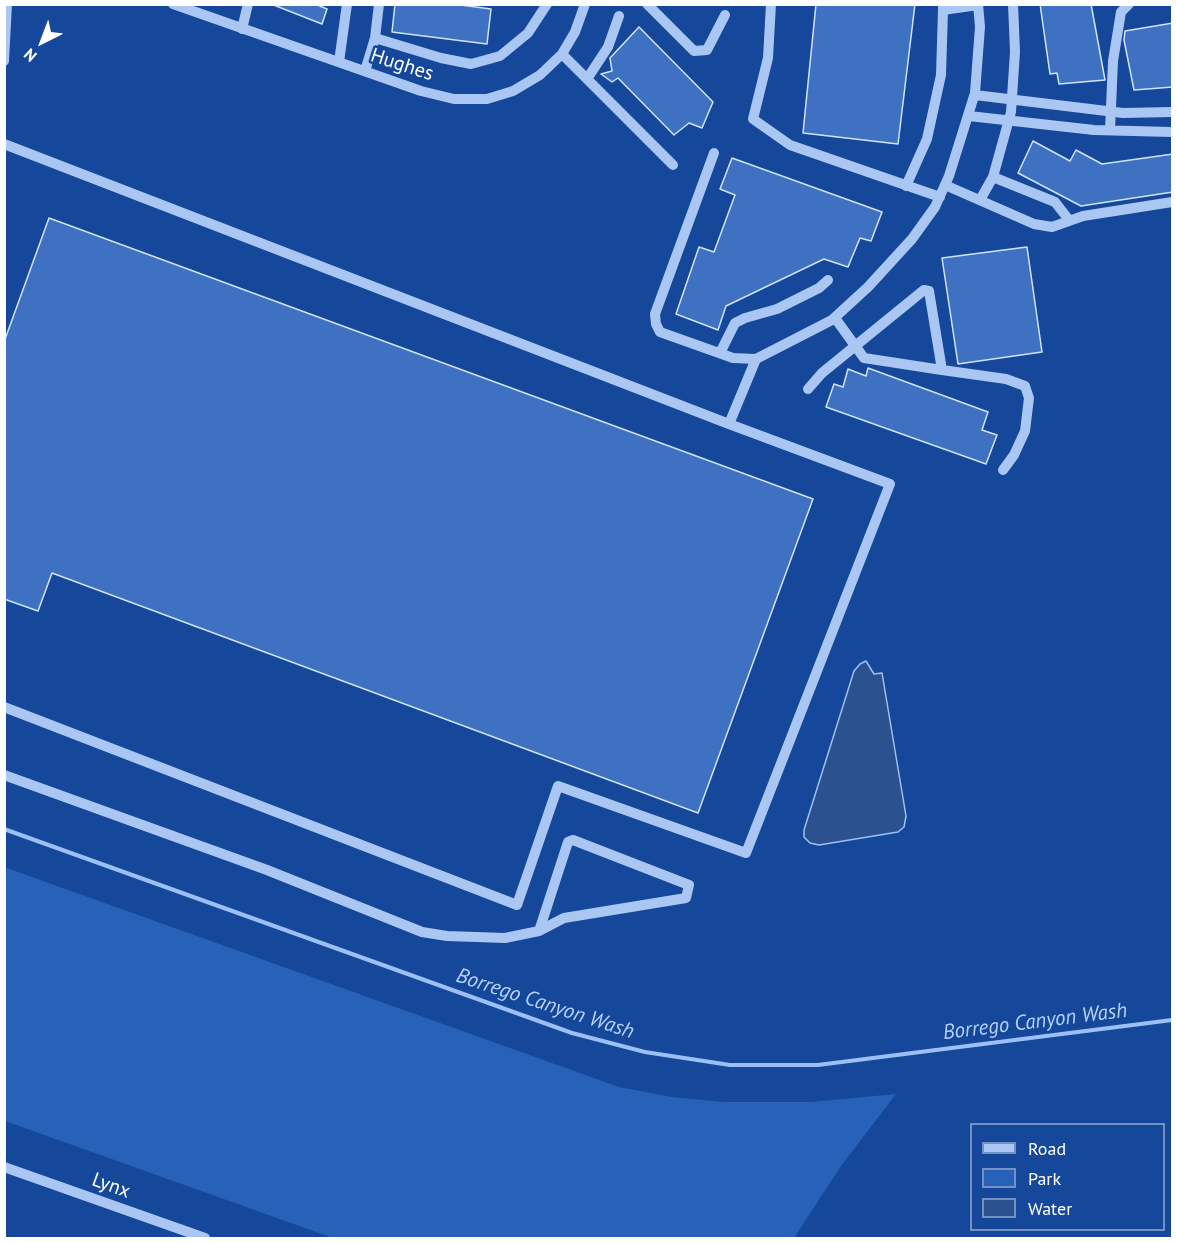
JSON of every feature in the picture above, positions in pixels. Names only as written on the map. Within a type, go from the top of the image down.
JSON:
[{"type":"street","points":[[4,61],[7,4]]},
{"type":"street","name":"Hughes","points":[[173,4],[421,91],[454,99],[487,99],[513,91],[540,75],[562,54],[585,4]]},
{"type":"street","points":[[242,28],[248,4]]},
{"type":"street","points":[[339,63],[347,4]]},
{"type":"street","points":[[365,71],[375,38],[379,4]]},
{"type":"street","points":[[375,38],[441,58],[471,64],[500,56],[528,33],[547,4]]},
{"type":"street","points":[[647,4],[694,51],[707,50],[725,15]]},
{"type":"street","points":[[771,4],[768,58],[753,119],[790,145],[940,197]]},
{"type":"street","points":[[980,200],[993,177],[1008,122],[1015,52],[1013,4]]},
{"type":"street","points":[[1110,130],[1113,112],[1113,61],[1120,12],[1129,4]]},
{"type":"street","points":[[714,153],[655,314],[660,332],[745,360],[756,359],[835,318],[868,287],[912,239],[940,197],[975,95],[980,27],[978,5],[943,7],[941,75],[927,139],[906,186]]},
{"type":"street","points":[[587,79],[608,47],[619,16]]},
{"type":"street","points":[[562,54],[673,165]]},
{"type":"street","points":[[975,95],[1113,112],[1173,112]]},
{"type":"street","points":[[969,116],[1008,122],[1110,130],[1173,132]]},
{"type":"street","points":[[4,144],[890,484],[746,853],[558,786],[517,905],[4,707]]},
{"type":"street","points":[[993,177],[1055,202],[1070,220]]},
{"type":"street","points":[[945,185],[1035,225],[1052,227],[1070,220],[1173,202]]},
{"type":"street","points":[[720,353],[735,323],[777,309],[819,288],[828,280]]},
{"type":"street","points":[[808,389],[822,373],[856,348],[924,290],[929,291],[932,304],[942,370]]},
{"type":"street","points":[[835,318],[864,358],[1006,379],[1025,386],[1029,399],[1025,431],[1014,455],[1003,470]]},
{"type":"street","points":[[729,424],[756,359]]},
{"type":"street","points":[[4,775],[267,870],[422,932],[477,939],[505,938],[539,931],[564,918],[686,898],[689,885],[573,840],[567,842],[539,931]]},
{"type":"street","name":"Lynx","points":[[4,1167],[205,1239]]},
{"type":"green space","points":[[4,867],[619,1087],[672,1097],[724,1102],[811,1102],[896,1094],[841,1166],[794,1238],[333,1238],[5,1121]]},
{"type":"water","points":[[866,661],[874,674],[882,673],[906,816],[904,827],[898,832],[819,845],[810,843],[804,837],[804,830],[854,671]]},
{"type":"building","points":[[271,4],[315,4],[327,9],[322,24]]},
{"type":"building","points":[[395,4],[453,4],[491,9],[487,44],[392,32]]},
{"type":"building","points":[[816,4],[915,4],[898,144],[803,133]]},
{"type":"building","points":[[1040,4],[1091,4],[1105,80],[1059,84],[1057,73],[1050,74]]},
{"type":"building","points":[[1173,23],[1173,87],[1134,90],[1124,40],[1125,31]]},
{"type":"building","points":[[639,27],[713,102],[702,128],[689,123],[674,135],[618,78],[612,82],[601,74],[612,71],[610,58]]},
{"type":"building","points":[[1033,141],[1070,161],[1076,150],[1102,164],[1173,154],[1173,192],[1081,206],[1018,173]]},
{"type":"building","points":[[732,158],[882,212],[871,241],[860,238],[848,267],[824,259],[726,306],[718,330],[676,314],[699,247],[714,252],[735,195],[720,189]]},
{"type":"building","points":[[49,218],[813,499],[698,813],[52,573],[38,611],[4,599],[4,342]]},
{"type":"building","points":[[1027,247],[1042,352],[958,364],[942,258]]},
{"type":"building","points":[[868,368],[988,412],[982,430],[997,435],[986,464],[826,407],[834,384],[843,387],[848,369],[866,376]]},
{"type":"waterway","name":"Borrego Canyon Wash","points":[[4,829],[572,1033],[645,1052],[730,1065],[818,1065],[1172,1020]]}]
